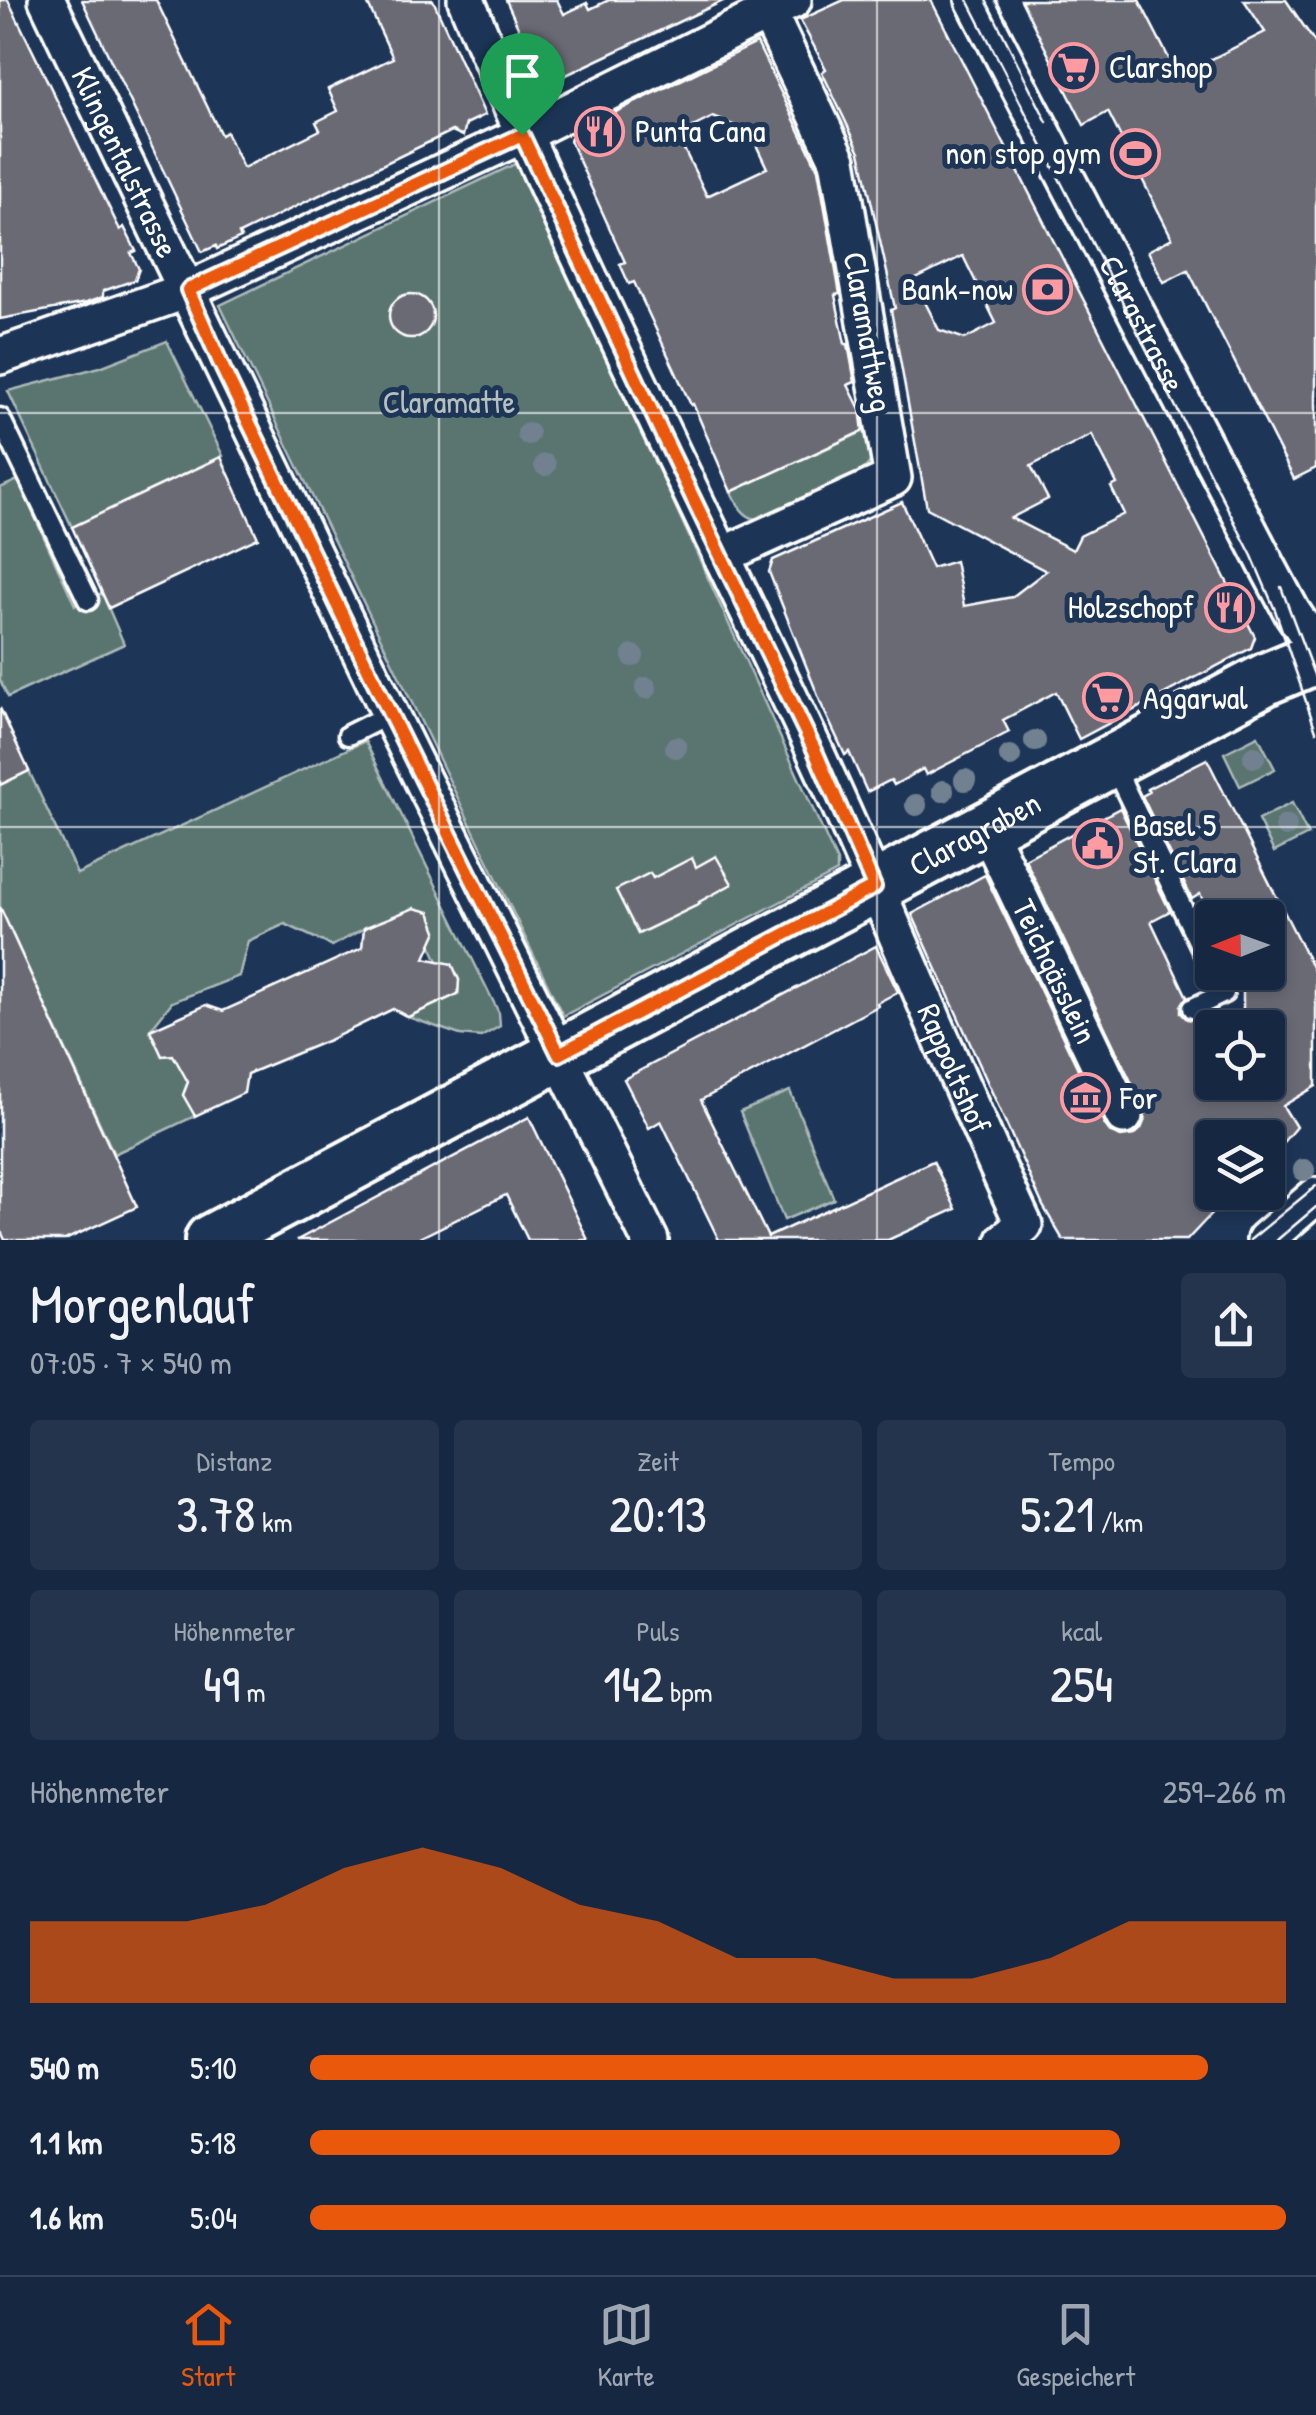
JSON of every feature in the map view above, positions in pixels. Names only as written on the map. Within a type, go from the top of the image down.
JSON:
[{"type":"street","name":"Klingentalstrasse","points":[[48,0],[390,714],[650,1240]]},
{"type":"street","points":[[466,0],[522,135],[815,751],[874,887]]},
{"type":"street","name":"Clarastrasse","points":[[974,0],[1260,552],[1292,612],[1316,646]]},
{"type":"street","points":[[0,356],[188,290],[522,135],[780,6]]},
{"type":"street","name":"Claramattweg","points":[[720,556],[893,478],[838,160],[780,6]]},
{"type":"street","name":"Claragraben","points":[[211,1240],[1112,760],[1268,678],[1316,658]]},
{"type":"street","name":"Teichgässlein","points":[[986,827],[1105,1052],[1124,1116]]},
{"type":"street","name":"Rappoltshof","points":[[874,887],[1024,1225],[1005,1240]]},
{"type":"street","points":[[1265,1240],[1316,1196]]},
{"type":"lane","points":[[0,418],[88,600]]},
{"type":"lane","points":[[348,735],[390,714]]},
{"type":"lane","points":[[1112,760],[1195,933]]},
{"type":"lane","points":[[1193,1008],[1224,993],[1222,990]]},
{"type":"green space","name":"Claramatte","points":[[519,162],[837,862],[837,872],[563,1016],[220,305]]},
{"type":"green space","points":[[167,341],[223,456],[72,527],[8,391],[100,367]]},
{"type":"green space","points":[[869,429],[872,456],[865,468],[799,507],[756,519],[744,512],[731,492]]},
{"type":"green space","points":[[18,480],[75,605],[102,593],[124,644],[8,697],[0,680],[0,488]]},
{"type":"green space","points":[[1258,736],[1275,769],[1240,786],[1224,753]]},
{"type":"green space","points":[[365,741],[499,1013],[500,1026],[481,1037],[460,1035],[408,1017],[458,994],[459,980],[452,964],[438,961],[414,908],[332,946],[285,924],[248,941],[239,976],[172,1002],[150,1030],[162,1056],[173,1055],[188,1082],[183,1095],[195,1116],[114,1154],[0,907],[0,785],[29,771],[77,874]]},
{"type":"green space","points":[[1292,803],[1308,835],[1274,852],[1258,820]]},
{"type":"green space","points":[[790,1091],[834,1199],[784,1220],[740,1112]]},
{"type":"building","points":[[0,0],[8,0],[120,230],[124,227],[136,251],[131,253],[139,269],[135,280],[103,291],[103,297],[0,319]]},
{"type":"building","points":[[82,0],[156,0],[221,135],[226,132],[243,168],[320,130],[316,122],[338,111],[328,89],[393,58],[366,0],[433,0],[485,115],[466,124],[463,136],[452,131],[239,234],[241,238],[202,252]]},
{"type":"building","points":[[506,0],[557,0],[564,14],[587,3],[590,9],[609,0],[725,0],[545,85],[514,31],[519,29]]},
{"type":"building","points":[[844,0],[931,0],[1255,637],[1251,648],[1079,739],[1056,692],[1003,720],[1009,732],[926,775],[923,769],[894,785],[891,780],[867,792],[822,706],[769,572],[773,560],[902,502],[932,568],[955,561],[964,606],[1012,597],[1046,571],[927,508],[891,310],[895,308],[860,152],[822,72],[826,69],[800,20]],"holes":[[[963,256],[996,323],[965,339],[939,330],[914,280]],[[1092,435],[1117,484],[1111,487],[1124,514],[1080,536],[1073,550],[1011,518],[1048,499],[1031,466]]]},
{"type":"building","points":[[1021,0],[1139,0],[1178,76],[1265,32],[1244,0],[1286,0],[1316,44],[1316,468],[1294,479],[1188,270],[1164,282],[1148,251],[1172,238],[1108,112],[1084,125]]},
{"type":"building","points":[[757,43],[818,169],[840,294],[835,295],[855,382],[848,385],[860,409],[863,431],[731,492],[634,282],[629,284],[620,264],[625,262],[570,141],[573,133]],"holes":[[[713,117],[750,132],[767,168],[707,196],[677,135]]]},
{"type":"building","points":[[411,294],[426,301],[433,316],[426,331],[411,338],[396,331],[389,316],[396,301]]},
{"type":"building","points":[[221,457],[258,538],[109,608],[72,527]]},
{"type":"building","points":[[0,708],[29,771],[0,785]]},
{"type":"building","points":[[1207,759],[1278,900],[1203,900],[1200,894],[1192,899],[1142,796],[1149,792],[1147,789]]},
{"type":"building","points":[[1120,808],[1170,911],[1151,921],[1187,997],[1181,1013],[1195,1020],[1195,1100],[1285,1100],[1285,1010],[1243,1010],[1243,990],[1285,990],[1285,914],[1316,975],[1316,1086],[1283,1106],[1296,1127],[1285,1140],[1285,1120],[1195,1120],[1195,1210],[1215,1210],[1187,1240],[1063,1240],[1043,1206],[912,914],[985,875],[1105,1125],[1121,1137],[1134,1135],[1145,1119],[1143,1107],[1025,859]]},
{"type":"building","points":[[716,856],[732,884],[638,934],[616,890],[650,873],[653,878],[692,858],[696,867]]},
{"type":"building","points":[[0,907],[137,1207],[65,1240],[5,1240],[0,1229]]},
{"type":"building","points":[[414,908],[430,912],[437,931],[425,958],[452,964],[459,980],[458,994],[408,1017],[393,1009],[247,1074],[244,1093],[195,1116],[183,1095],[188,1082],[173,1055],[162,1056],[150,1030],[206,1005],[223,1011],[362,948],[364,928]]},
{"type":"building","points":[[876,946],[898,992],[701,1100],[768,1237],[933,1161],[956,1209],[888,1240],[719,1240],[661,1121],[649,1128],[624,1079]]},
{"type":"building","points":[[529,1117],[588,1240],[528,1240],[506,1195],[415,1240],[297,1240]]},
{"type":"tram line","points":[[968,0],[1252,556],[1275,610],[1316,731]]},
{"type":"tram line","points":[[986,0],[1047,122]]},
{"type":"tram line","points":[[1281,587],[1316,680]]},
{"type":"tram line","points":[[1250,1240],[1316,1186]]},
{"type":"tram line","points":[[1277,1240],[1316,1207]]},
{"type":"place","name":"Clarshop","points":[[1074,67]]},
{"type":"place","name":"Punta Cana","points":[[600,131]]},
{"type":"place","name":"non stop gym","points":[[1136,153]]},
{"type":"place","name":"Bank-now","points":[[1048,289]]},
{"type":"place","name":"Holzschopf","points":[[1229,607]]},
{"type":"place","name":"Aggarwal","points":[[1108,698]]},
{"type":"place","name":"Basel 5 St. Clara","points":[[1098,843]]},
{"type":"place","name":"For","points":[[1085,1098]]},
{"type":"route","points":[[522,135],[815,751],[874,887],[559,1054],[390,714],[188,290],[522,135]]}]
